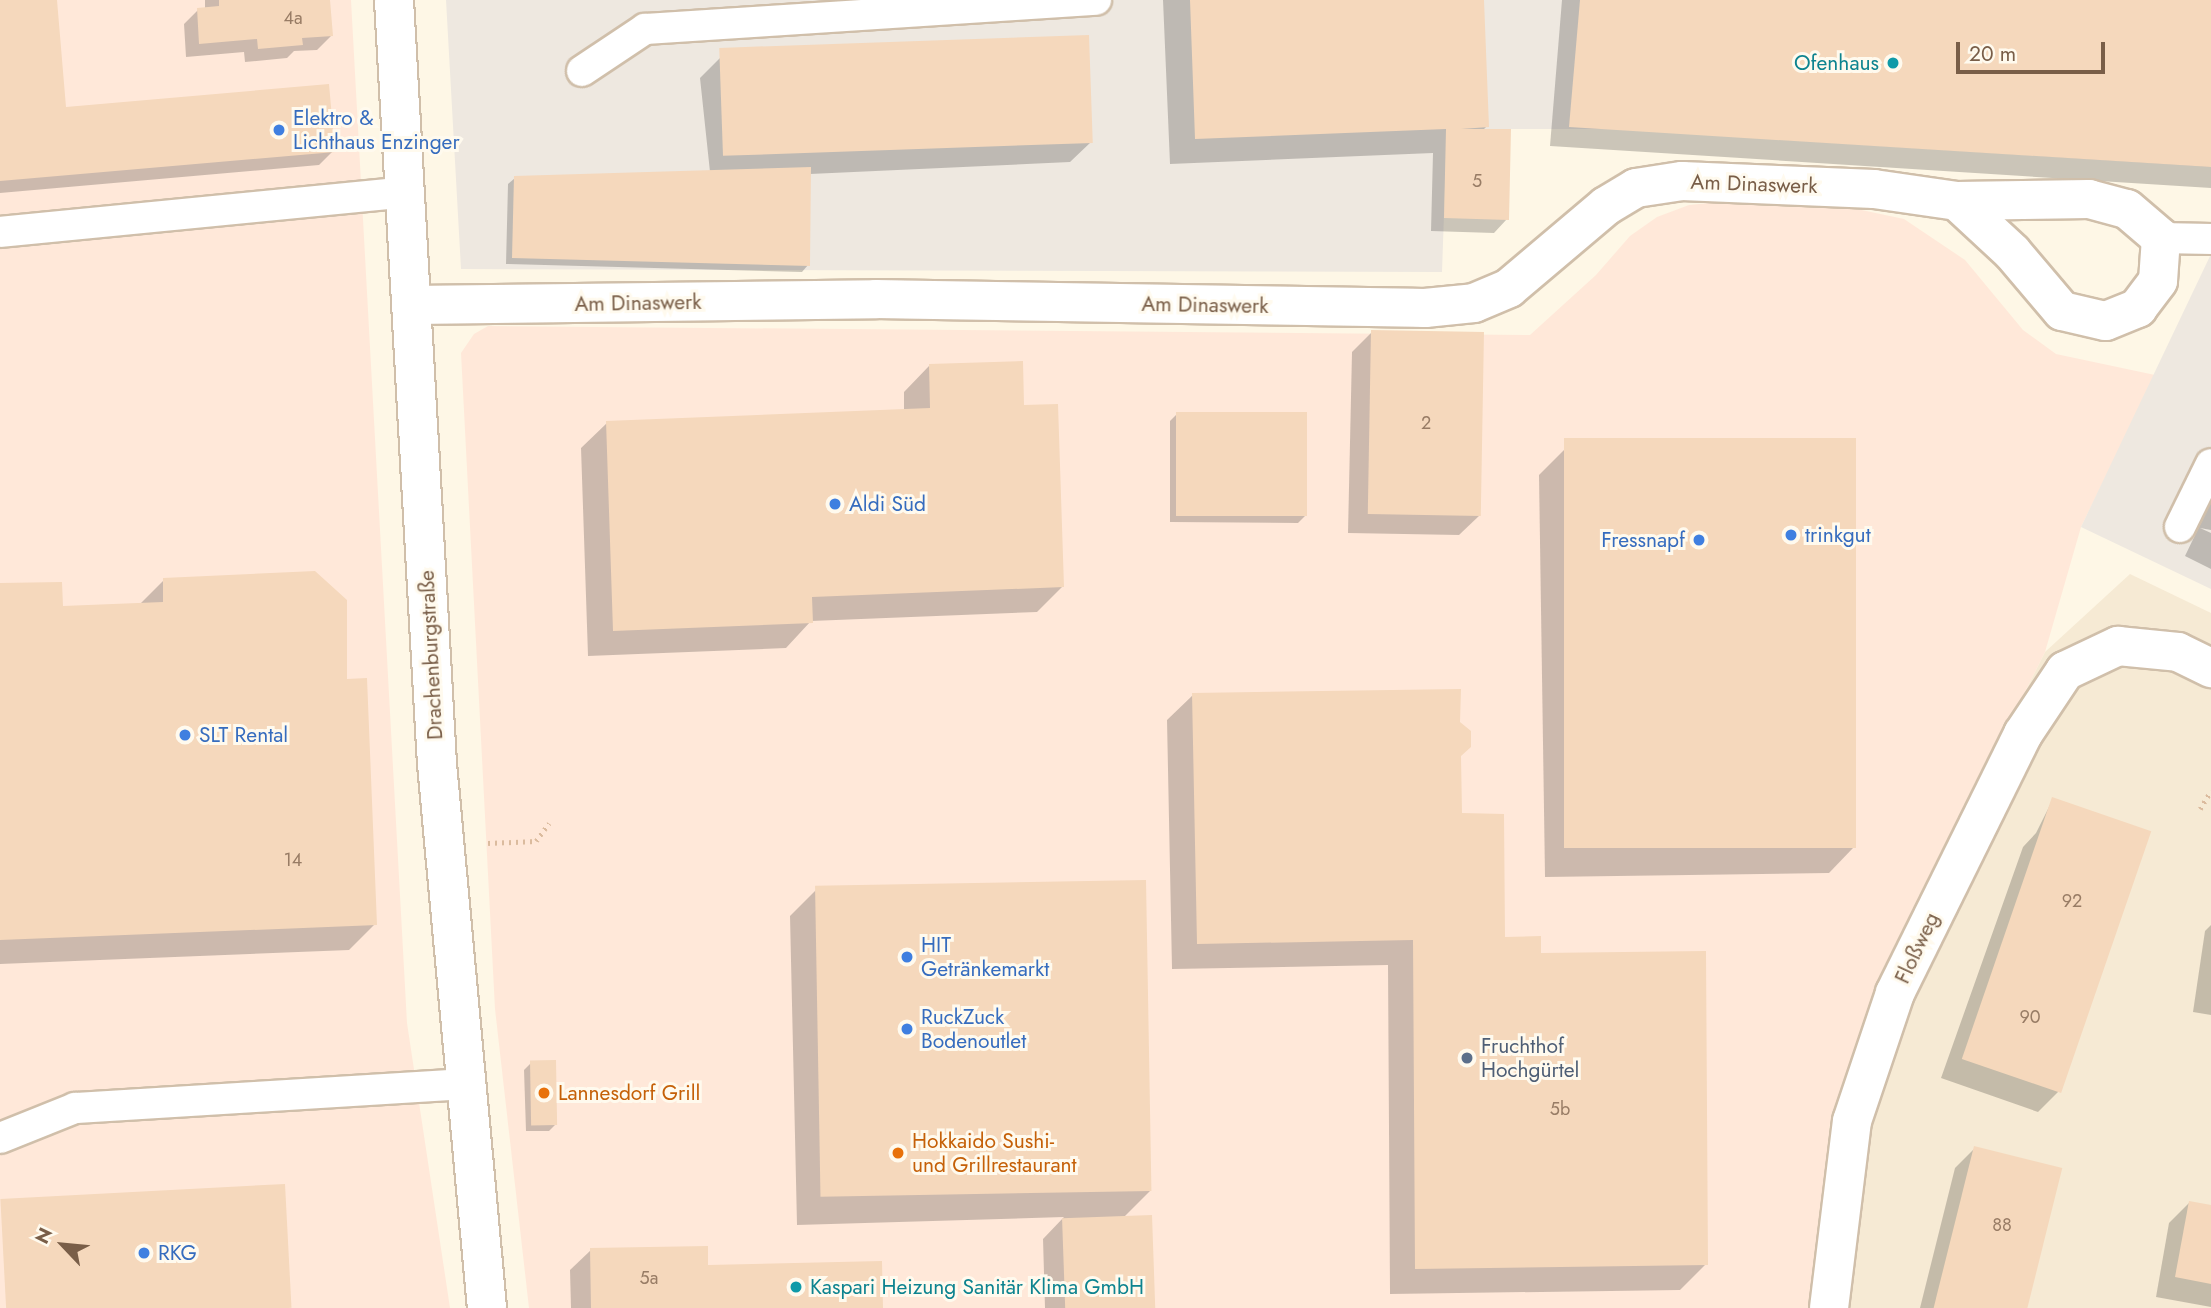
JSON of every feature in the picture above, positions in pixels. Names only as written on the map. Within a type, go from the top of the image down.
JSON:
[{"type":"street","name":"Drachenburgstraße","points":[[394,0],[413,306],[432,691],[487,1308]]},
{"type":"street","name":"Am Dinaswerk","points":[[413,306],[876,299],[1425,308],[1474,303],[1509,288],[1606,206],[1636,188],[1696,181],[1874,189],[1957,201],[2089,199],[2127,209],[2161,238]]},
{"type":"street","points":[[1957,201],[2012,252],[2062,311],[2105,321],[2138,308],[2158,281],[2161,238]]},
{"type":"street","name":"Floßweg","points":[[1829,1308],[1852,1121],[1895,993],[2023,734],[2065,671],[2118,646],[2178,652],[2211,667]]},
{"type":"lane","points":[[582,71],[645,29],[1096,0]]},
{"type":"lane","points":[[0,232],[406,192]]},
{"type":"lane","points":[[2161,238],[2211,239]]},
{"type":"lane","points":[[2180,527],[2211,464]]},
{"type":"lane","points":[[0,1138],[75,1108],[467,1084]]},
{"type":"path","points":[[2200,809],[2211,791]]},
{"type":"path","points":[[445,845],[536,841],[549,824]]},
{"type":"shaded area","points":[[0,0],[351,0],[407,1023],[450,1308],[0,1308]]},
{"type":"shaded area","points":[[446,0],[2211,0],[2211,167],[1614,129],[1447,129],[1442,272],[461,269]]},
{"type":"shaded area","points":[[1720,202],[1852,208],[1904,219],[1965,260],[2023,330],[2056,354],[2155,375],[2081,527],[2045,652],[1882,977],[1830,1123],[1813,1308],[529,1308],[495,1009],[461,353],[474,334],[488,326],[1530,335],[1596,275],[1630,236],[1657,217],[1689,205]]},
{"type":"shaded area","points":[[2211,254],[2211,589],[2081,527]]},
{"type":"shaded area","points":[[2130,574],[2211,613],[2211,1308],[1816,1308],[1830,1123],[1882,977],[2045,652]]},
{"type":"building","points":[[0,0],[57,0],[66,107],[329,84],[335,152],[0,181]]},
{"type":"building","points":[[219,0],[330,0],[333,36],[302,38],[303,45],[258,49],[257,39],[199,44],[197,8],[219,6]]},
{"type":"building","points":[[1190,0],[1484,0],[1489,127],[1461,129],[1511,129],[1509,220],[1444,218],[1446,129],[1195,139]]},
{"type":"building","name":"Ofenhaus","points":[[1580,0],[2211,0],[2211,167],[1569,127]]},
{"type":"building","points":[[1089,35],[1093,143],[723,156],[719,48]]},
{"type":"building","points":[[811,167],[810,266],[512,258],[514,176]]},
{"type":"building","points":[[1371,330],[1484,332],[1481,516],[1368,514]]},
{"type":"building","name":"Aldi Süd","points":[[1023,361],[1024,405],[1058,404],[1064,587],[812,597],[813,623],[613,631],[606,421],[930,408],[929,364]]},
{"type":"building","points":[[1176,412],[1307,412],[1307,516],[1176,516]]},
{"type":"building","points":[[1564,438],[1856,438],[1856,848],[1564,848]]},
{"type":"building","name":"SLT Rental","points":[[315,571],[347,600],[347,679],[367,678],[377,925],[0,940],[0,583],[62,582],[63,606],[163,602],[163,578]]},
{"type":"building","points":[[1461,689],[1460,722],[1471,731],[1471,747],[1461,756],[1462,813],[1504,814],[1505,937],[1541,936],[1541,953],[1706,951],[1708,1265],[1415,1269],[1413,940],[1197,944],[1192,693]]},
{"type":"building","points":[[2052,797],[2151,831],[2061,1093],[1962,1059]]},
{"type":"building","points":[[1146,880],[1151,1191],[820,1197],[815,886]]},
{"type":"building","name":"Lannesdorf Grill","points":[[530,1060],[556,1060],[557,1125],[531,1125]]},
{"type":"building","points":[[1974,1146],[2062,1168],[2027,1308],[1934,1308]]},
{"type":"building","name":"RKG","points":[[285,1184],[291,1308],[6,1308],[0,1199]]},
{"type":"building","points":[[2189,1201],[2211,1205],[2211,1284],[2175,1277]]},
{"type":"building","points":[[1152,1215],[1155,1308],[1065,1308],[1062,1218]]},
{"type":"building","points":[[708,1246],[708,1265],[882,1261],[883,1308],[591,1308],[590,1248]]},
{"type":"place","name":"Ofenhaus","points":[[1893,63]]},
{"type":"place","name":"Elektro & Lichthaus Enzinger","points":[[279,130]]},
{"type":"place","name":"Aldi Süd","points":[[835,504]]},
{"type":"place","name":"trinkgut","points":[[1791,535]]},
{"type":"place","name":"Fressnapf","points":[[1699,540]]},
{"type":"place","name":"SLT Rental","points":[[185,735]]},
{"type":"place","name":"HIT Getränkemarkt","points":[[907,957]]},
{"type":"place","name":"RuckZuck Bodenoutlet","points":[[907,1029]]},
{"type":"place","name":"Fruchthof Hochgürtel","points":[[1467,1058]]},
{"type":"place","name":"Lannesdorf Grill","points":[[544,1093]]},
{"type":"place","name":"Hokkaido Sushi- und Grillrestaurant","points":[[898,1153]]},
{"type":"place","name":"RKG","points":[[144,1253]]},
{"type":"place","name":"Kaspari Heizung Sanitär Klima GmbH","points":[[796,1287]]}]
